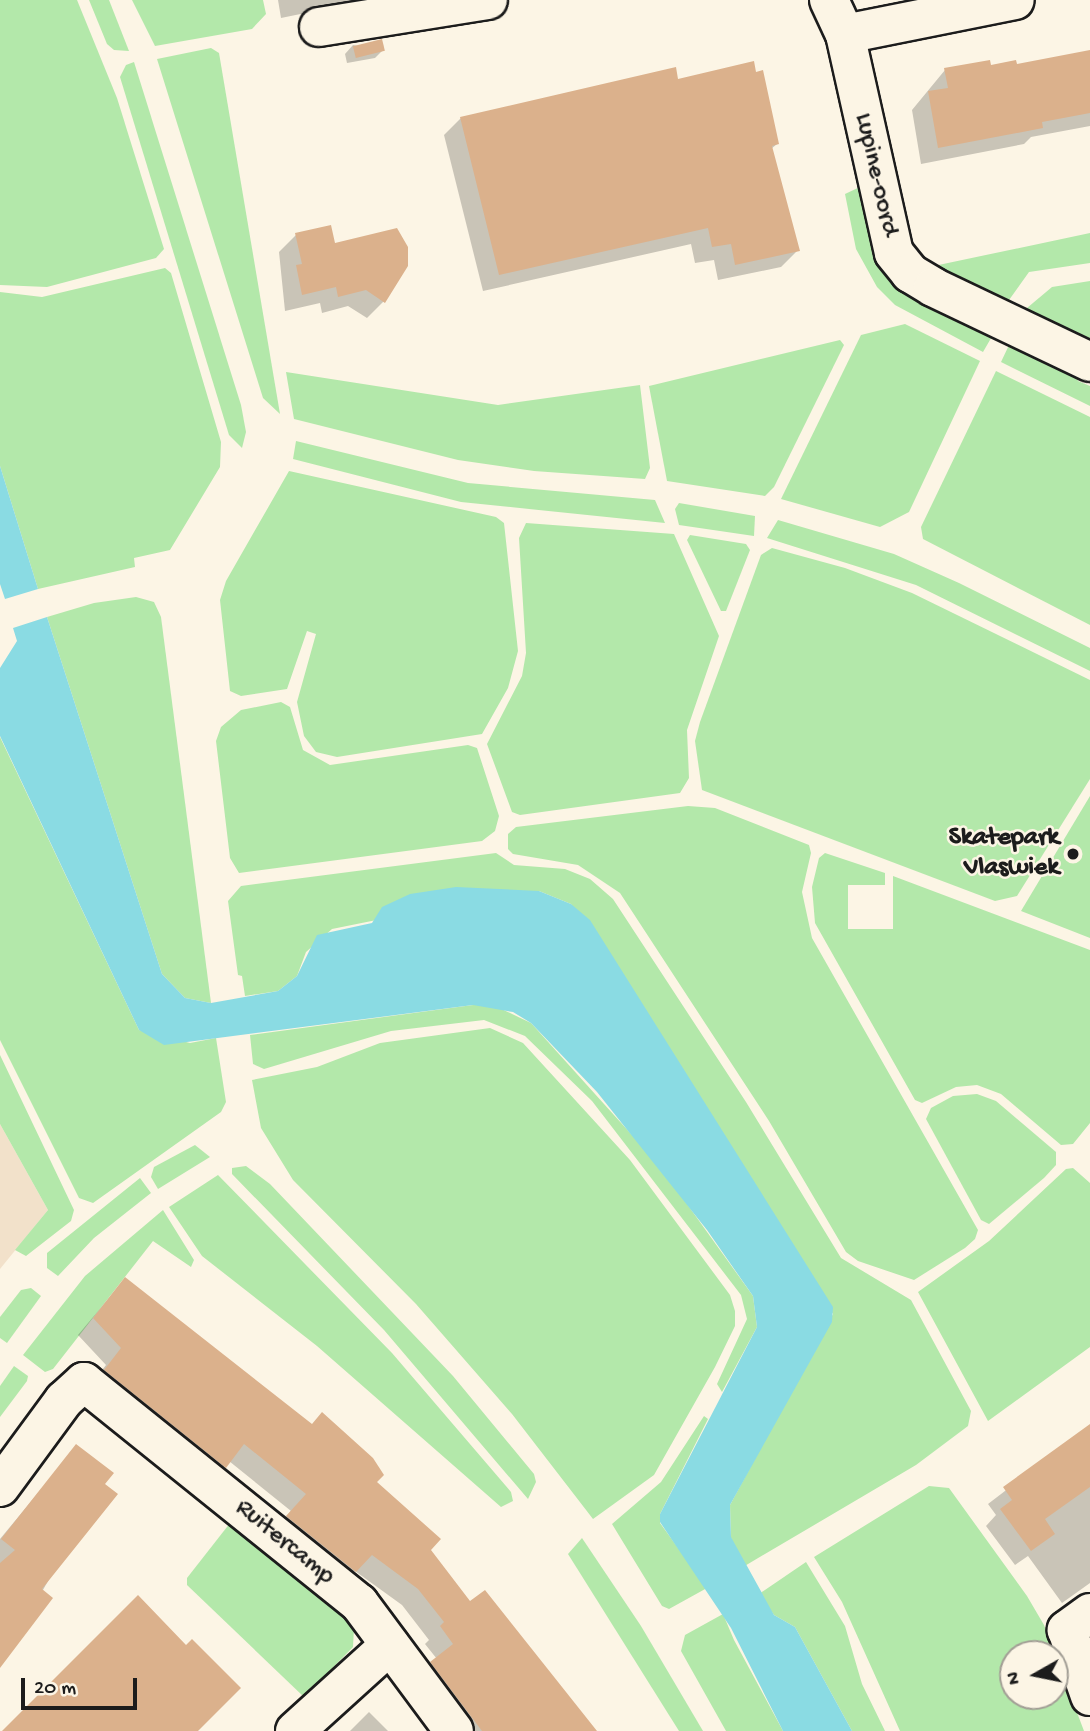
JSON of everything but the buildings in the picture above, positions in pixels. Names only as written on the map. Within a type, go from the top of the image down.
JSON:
[{"type":"street","points":[[318,26],[488,0]]},
{"type":"street","name":"Lupine-oord","points":[[829,0],[845,34],[894,253],[910,273],[933,287],[1090,362]]},
{"type":"street","points":[[845,34],[1015,0]]},
{"type":"street","name":"Ruitercamp","points":[[0,1487],[64,1400],[84,1382],[359,1603],[454,1731]]},
{"type":"street","points":[[1090,1613],[1067,1630],[1090,1696]]},
{"type":"street","points":[[295,1731],[390,1645]]},
{"type":"shaded area","points":[[0,1124],[48,1210],[0,1269]]},
{"type":"green space","points":[[0,0],[77,0],[117,98],[164,249],[156,258],[47,287],[0,285]]},
{"type":"green space","points":[[89,0],[109,0],[129,51],[114,50],[107,44]]},
{"type":"green space","points":[[132,0],[263,0],[266,14],[252,29],[155,46]]},
{"type":"green space","points":[[211,48],[219,53],[280,414],[263,398],[157,59]]},
{"type":"green space","points":[[134,62],[241,405],[246,432],[242,448],[229,435],[120,77],[126,65]]},
{"type":"green space","points":[[862,186],[874,249],[994,333],[983,352],[895,305],[877,287],[856,249],[845,194]]},
{"type":"green space","points":[[1090,233],[1090,263],[1029,272],[1009,300],[996,303],[929,267]]},
{"type":"green space","points":[[165,268],[171,273],[221,442],[220,467],[170,550],[134,558],[135,567],[38,589],[0,466],[0,292],[42,297]]},
{"type":"green space","points":[[1090,281],[1090,349],[1028,317],[1027,308],[1052,287]]},
{"type":"green space","points":[[905,324],[980,361],[909,512],[880,527],[781,499],[861,335]]},
{"type":"green space","points":[[840,340],[844,345],[774,487],[765,496],[667,481],[649,386]]},
{"type":"green space","points":[[1010,343],[1076,373],[1078,381],[1090,386],[1090,406],[1001,362]]},
{"type":"green space","points":[[996,371],[1090,417],[1090,625],[923,539],[921,527]]},
{"type":"green space","points":[[286,372],[498,405],[640,385],[650,468],[645,479],[534,471],[458,460],[294,419]]},
{"type":"green space","points":[[296,441],[468,483],[655,500],[665,523],[461,502],[293,459]]},
{"type":"green space","points":[[289,471],[496,517],[504,523],[518,651],[508,688],[482,734],[337,757],[316,752],[304,736],[297,702],[316,634],[307,631],[287,689],[241,696],[230,691],[220,600],[226,581]]},
{"type":"green space","points":[[679,503],[755,516],[754,536],[679,525],[675,509]]},
{"type":"green space","points":[[778,520],[894,554],[959,583],[1090,648],[1090,671],[916,585],[767,538]]},
{"type":"green space","points":[[526,523],[674,534],[719,636],[687,730],[689,778],[680,793],[520,815],[512,812],[487,744],[522,676],[526,653],[519,538]]},
{"type":"green space","points":[[690,535],[746,544],[750,550],[726,611],[721,611],[687,540]]},
{"type":"green space","points":[[772,548],[845,568],[912,593],[1090,680],[1090,779],[1017,896],[995,901],[702,790],[695,741],[700,722],[761,555]]},
{"type":"green space","points":[[136,597],[154,602],[161,617],[211,1003],[185,998],[162,974],[47,617],[94,603]]},
{"type":"green space","points":[[281,702],[290,707],[303,750],[330,765],[468,745],[477,748],[499,816],[495,831],[482,841],[239,873],[230,858],[216,741],[221,727],[241,710]]},
{"type":"green space","points":[[0,737],[139,1030],[190,1043],[216,1038],[226,1102],[221,1112],[93,1203],[79,1198],[0,1040]]},
{"type":"green space","name":"Skatepark Vlaswiek","points":[[1090,796],[1090,938],[1021,911]]},
{"type":"green space","points":[[688,806],[715,808],[809,845],[811,853],[802,892],[812,938],[978,1230],[975,1239],[965,1248],[914,1280],[858,1261],[846,1252],[769,1121],[620,893],[578,865],[513,854],[508,849],[508,834],[516,827]]},
{"type":"green space","points":[[496,853],[514,865],[565,869],[590,879],[613,899],[746,1102],[841,1258],[911,1300],[971,1411],[968,1426],[916,1465],[743,1567],[731,1538],[730,1505],[833,1314],[571,904],[539,891],[520,891],[332,929],[306,952],[297,976],[278,991],[245,996],[242,976],[238,975],[228,901],[241,886]]},
{"type":"green space","points":[[825,853],[885,873],[885,885],[848,885],[848,929],[893,929],[893,876],[1090,950],[1090,1123],[1073,1144],[1061,1145],[1001,1094],[977,1085],[956,1087],[922,1103],[915,1100],[815,923],[812,887],[819,858]]},
{"type":"green space","points":[[473,1005],[493,1005],[531,1023],[659,1165],[753,1296],[757,1327],[722,1392],[717,1384],[747,1319],[741,1295],[592,1101],[525,1036],[484,1020],[391,1031],[264,1069],[253,1064],[250,1035]]},
{"type":"green space","points":[[490,1028],[523,1043],[630,1160],[730,1295],[735,1311],[735,1326],[715,1367],[654,1475],[593,1519],[512,1414],[416,1304],[293,1180],[261,1128],[252,1080],[317,1067],[380,1043]]},
{"type":"green space","points":[[0,1055],[74,1210],[71,1221],[26,1256],[15,1250],[48,1210],[0,1124]]},
{"type":"green space","points":[[977,1094],[996,1101],[1056,1152],[1056,1165],[1044,1178],[989,1224],[981,1220],[926,1119],[931,1108],[953,1096]]},
{"type":"green space","points":[[195,1145],[210,1157],[158,1189],[151,1177],[154,1167]]},
{"type":"green space","points":[[246,1166],[270,1184],[453,1376],[534,1474],[536,1482],[528,1499],[384,1330],[232,1174],[232,1168]]},
{"type":"green space","points":[[1073,1168],[1090,1183],[1090,1347],[988,1421],[918,1292],[989,1241],[1066,1169]]},
{"type":"green space","points":[[218,1175],[392,1353],[511,1492],[513,1501],[501,1507],[317,1346],[202,1256],[169,1207]]},
{"type":"green space","points":[[140,1178],[151,1193],[94,1238],[58,1276],[47,1268],[47,1253]]},
{"type":"green space","points":[[163,1210],[194,1260],[191,1267],[153,1241],[53,1369],[45,1372],[23,1355],[85,1276]]},
{"type":"green space","points":[[31,1288],[41,1296],[7,1343],[0,1338],[0,1317],[21,1290]]},
{"type":"green space","points":[[14,1366],[28,1376],[27,1381],[0,1417],[0,1386]]},
{"type":"green space","points":[[704,1416],[708,1419],[660,1514],[660,1523],[707,1588],[669,1609],[662,1606],[612,1524],[661,1482]]},
{"type":"green space","points":[[929,1486],[949,1488],[1027,1596],[1050,1640],[999,1640],[999,1710],[1069,1710],[1069,1691],[1084,1731],[900,1731],[842,1602],[814,1557]]},
{"type":"green space","points":[[234,1518],[354,1628],[353,1647],[304,1697],[187,1585],[187,1578]]},
{"type":"green space","points":[[582,1538],[641,1626],[703,1731],[679,1731],[568,1554]]},
{"type":"green space","points":[[806,1562],[845,1626],[862,1684],[885,1731],[852,1731],[795,1627],[774,1615],[759,1594]]},
{"type":"green space","points":[[723,1614],[783,1731],[726,1731],[681,1651],[685,1635]]},
{"type":"water","points":[[0,466],[38,589],[5,599],[0,584]]},
{"type":"water","points":[[47,617],[162,974],[185,998],[211,1003],[278,991],[297,976],[317,935],[372,923],[382,907],[410,894],[456,887],[539,891],[571,904],[590,920],[833,1307],[832,1322],[730,1505],[731,1537],[774,1615],[795,1627],[852,1731],[783,1731],[731,1628],[660,1522],[660,1514],[757,1327],[753,1296],[707,1230],[597,1092],[531,1023],[513,1012],[473,1005],[164,1045],[139,1030],[0,736],[0,668],[17,641],[13,628]]},
{"type":"place","name":"Skatepark Vlaswiek","points":[[1073,854]]}]
